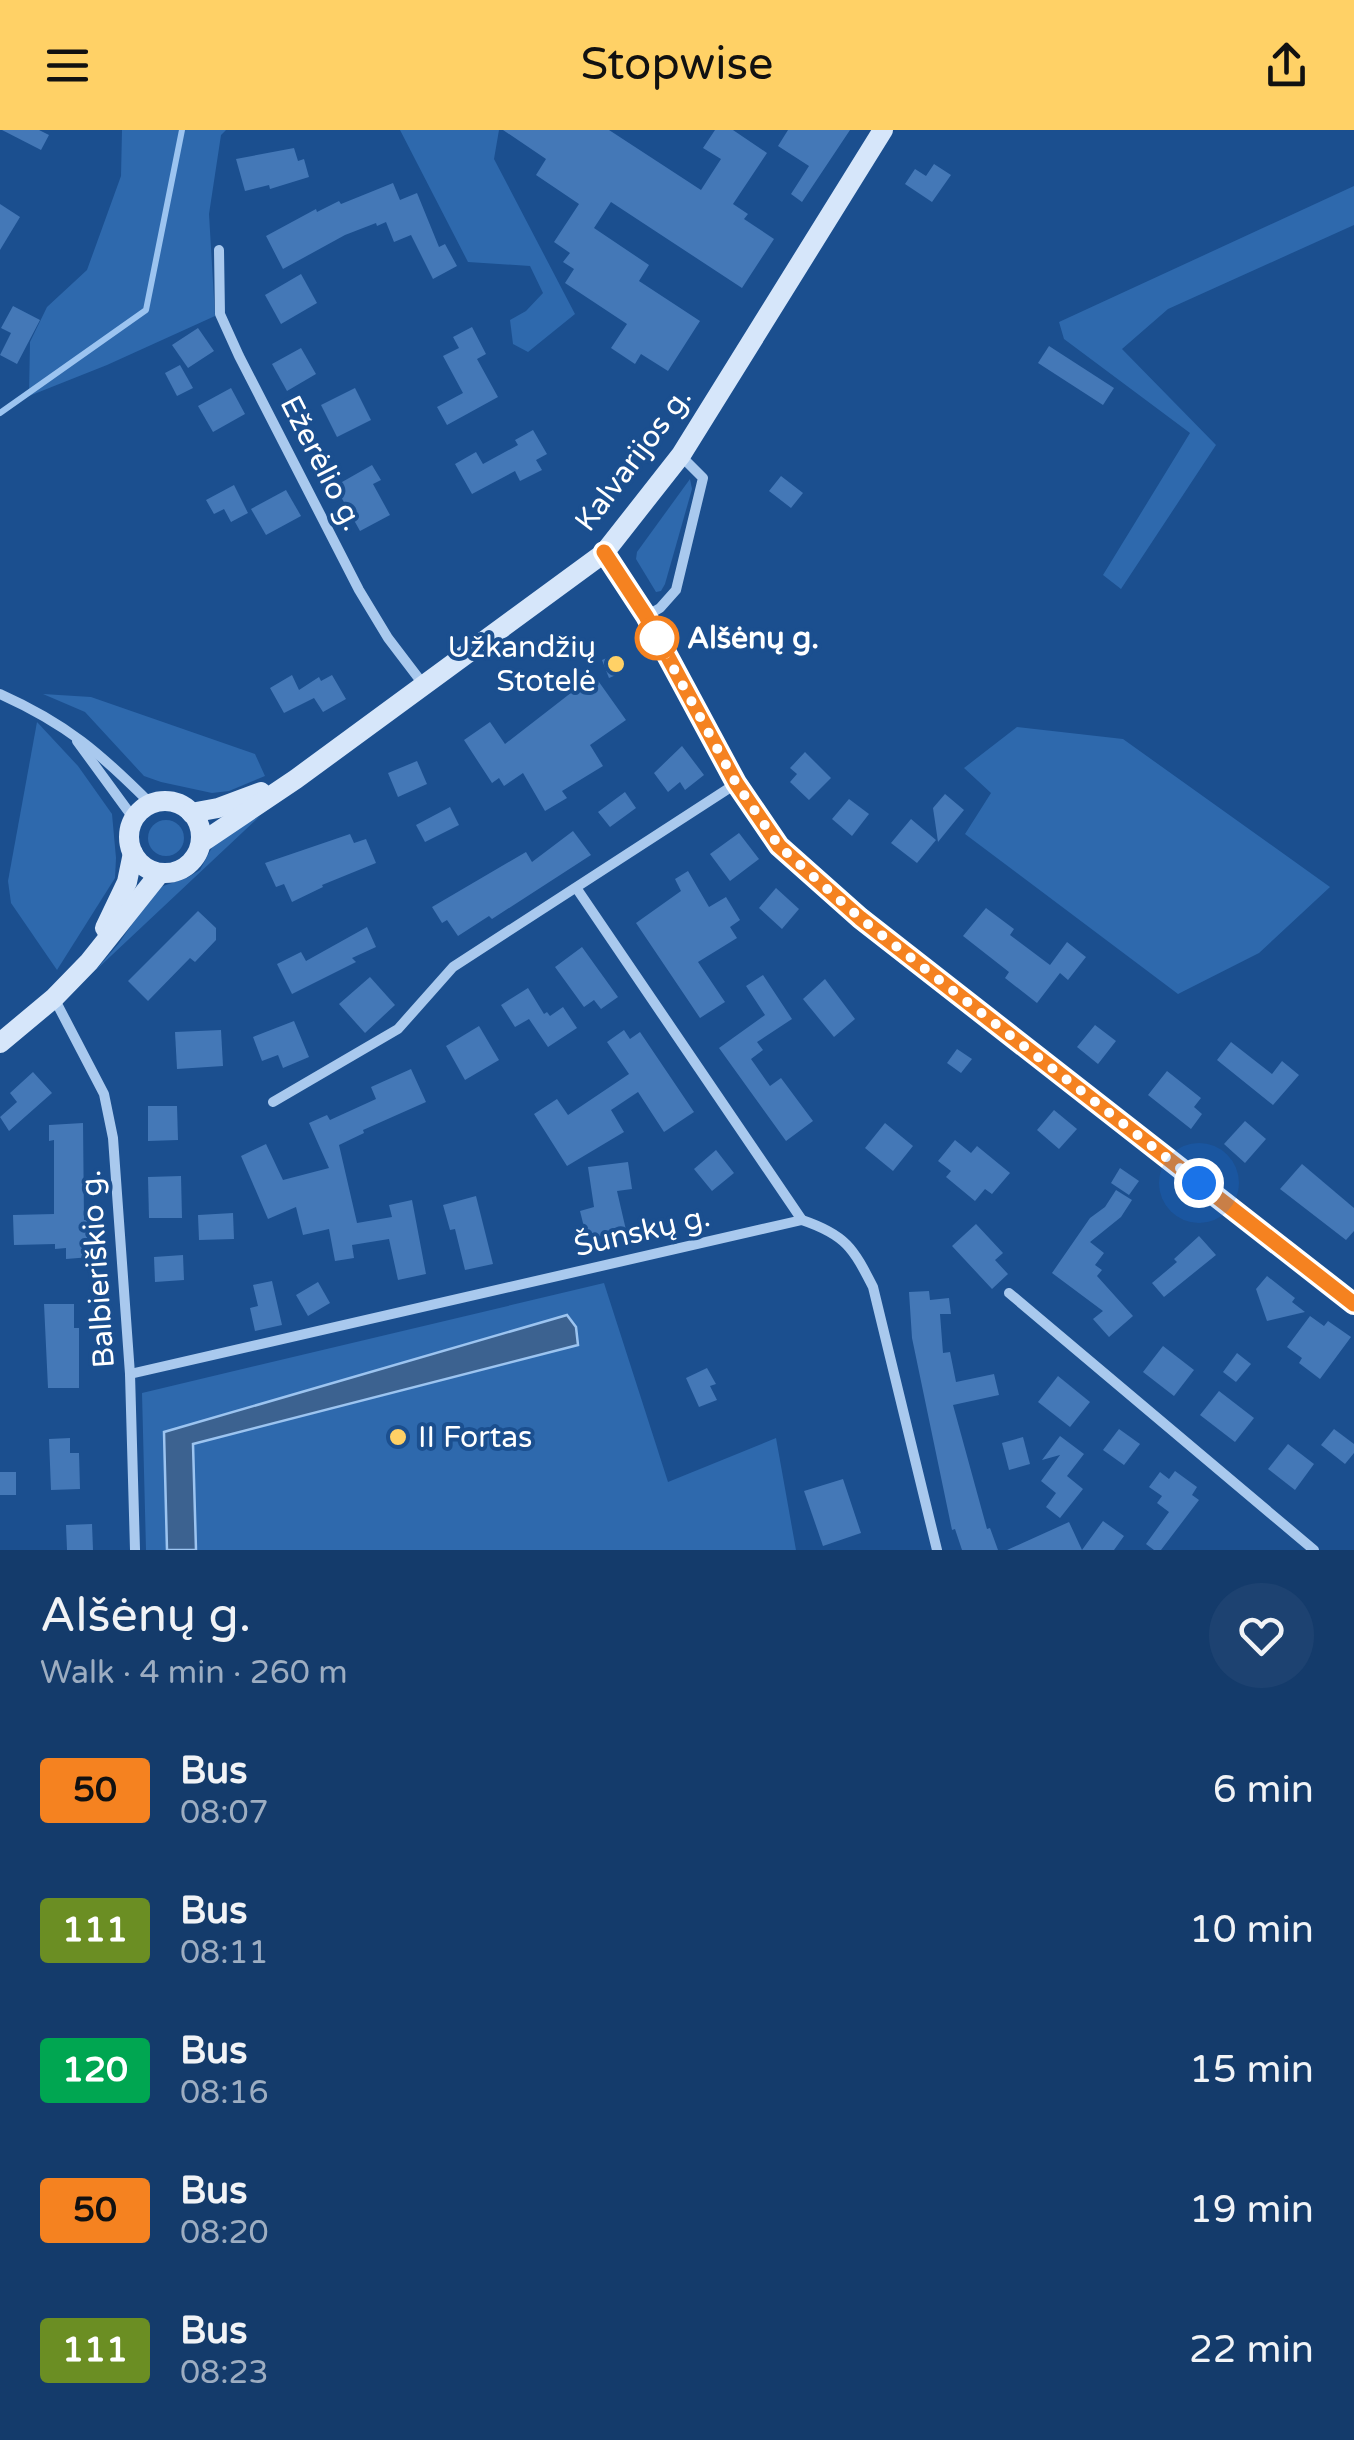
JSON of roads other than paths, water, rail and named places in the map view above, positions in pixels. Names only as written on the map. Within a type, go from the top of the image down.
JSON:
[{"type":"main road","name":"Kalvarijos g.","points":[[201,843],[296,779],[604,552],[680,455],[883,130]]},
{"type":"main road","name":"Kalvarijos g.","points":[[191,813],[218,808],[296,779]]},
{"type":"main road","points":[[89,962],[127,882],[134,819],[151,804],[173,802],[198,822],[201,843],[191,862],[182,869],[160,873],[149,870],[132,853]]},
{"type":"main road","points":[[0,1043],[54,998],[89,962],[160,873]]},
{"type":"street","name":"Ežerėlio g.","points":[[219,250],[220,314],[359,590],[388,638],[423,684]]},
{"type":"street","points":[[646,616],[660,608],[676,590],[702,478],[680,455]]},
{"type":"street","points":[[604,552],[646,616],[736,783],[779,846],[860,918],[1354,1304]]},
{"type":"street","points":[[0,694],[68,728],[105,757],[151,804]]},
{"type":"street","points":[[68,728],[134,819]]},
{"type":"street","points":[[273,1102],[398,1030],[453,968],[736,783]]},
{"type":"street","points":[[577,889],[802,1220],[836,1235],[854,1250],[874,1287],[936,1550]]},
{"type":"street","name":"Balbieriškio g.","points":[[54,998],[104,1094],[113,1138],[130,1374],[135,1550]]},
{"type":"street","name":"Šunskų g.","points":[[130,1374],[802,1220]]},
{"type":"street","points":[[1009,1293],[1314,1550]]},
{"type":"waterway","points":[[0,413],[146,310],[182,130]]},
{"type":"place","name":"Alšėnų g.","points":[[657,638]]},
{"type":"place","name":"Užkandžių Stotelė","points":[[616,664]]},
{"type":"place","name":"II Fortas","points":[[398,1437]]}]
